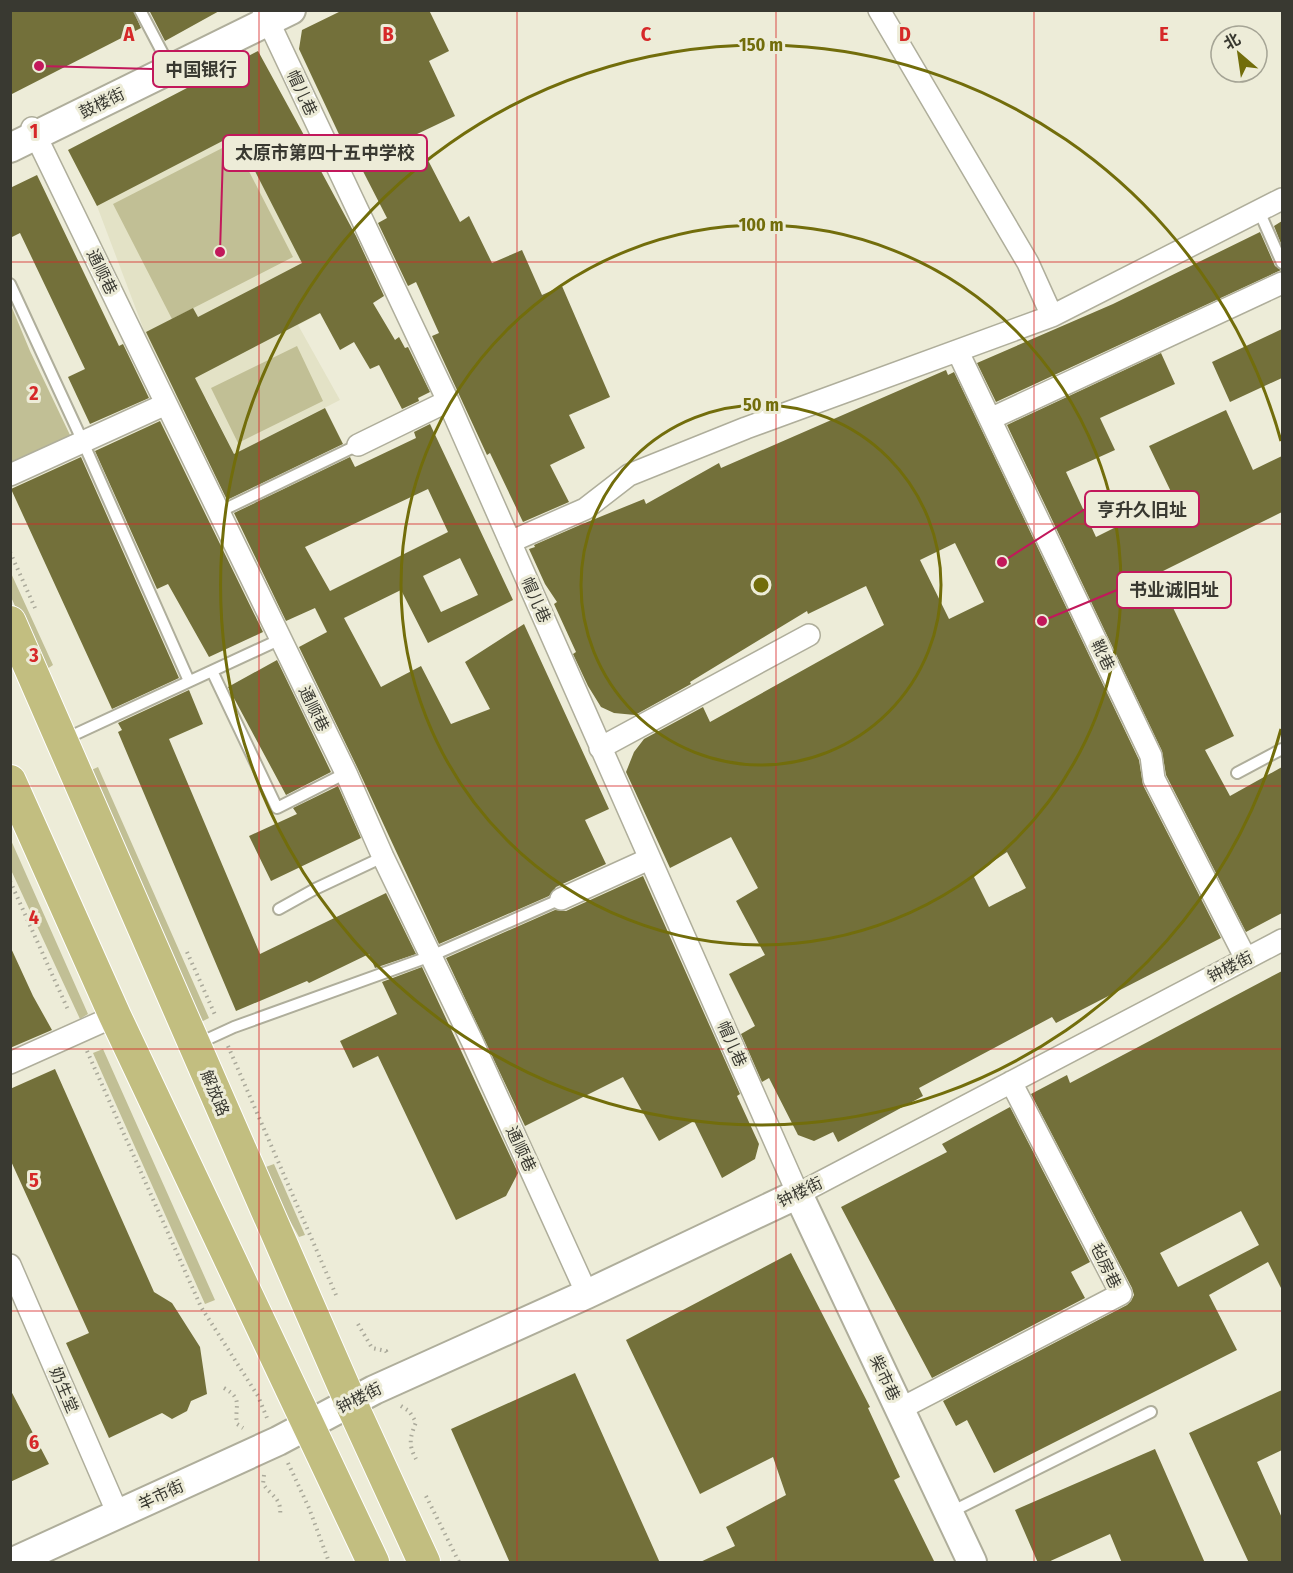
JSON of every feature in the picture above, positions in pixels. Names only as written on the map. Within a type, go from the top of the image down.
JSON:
[{"type":"main road","name":"解放路","points":[[10,622],[351,1403],[424,1563]]},
{"type":"main road","points":[[10,781],[115,1016],[373,1563]]},
{"type":"street","points":[[879,10],[1058,313]]},
{"type":"street","points":[[895,10],[1039,257],[1058,313]]},
{"type":"street","name":"鼓楼街","points":[[10,148],[26,134],[270,13]]},
{"type":"street","name":"帽儿巷","points":[[270,13],[448,401],[798,1194]]},
{"type":"street","name":"通顺巷","points":[[26,134],[166,404],[346,772],[383,857],[472,1041],[587,1294]]},
{"type":"street","points":[[510,542],[585,509],[629,475],[1058,313],[1282,199]]},
{"type":"street","points":[[990,419],[1282,283]]},
{"type":"street","name":"靴巷","points":[[958,352],[1151,756],[1154,779],[1246,959]]},
{"type":"street","points":[[358,445],[448,401]]},
{"type":"street","points":[[10,475],[166,404]]},
{"type":"street","points":[[600,748],[809,635]]},
{"type":"street","points":[[561,899],[649,859]]},
{"type":"street","name":"钟楼街","points":[[307,1425],[374,1390],[587,1294],[798,1194],[1246,959],[1280,949]]},
{"type":"street","points":[[10,1063],[115,1016]]},
{"type":"street","name":"毡房巷","points":[[900,1409],[1121,1294],[1011,1082]]},
{"type":"street","name":"柴市巷","points":[[798,1194],[972,1563]]},
{"type":"street","name":"奶生堂","points":[[10,1265],[118,1514]]},
{"type":"street","name":"羊市街","points":[[21,1561],[278,1441],[307,1425]]},
{"type":"lane","points":[[140,10],[169,65]]},
{"type":"lane","points":[[1260,211],[1282,263]]},
{"type":"lane","points":[[10,284],[189,681]]},
{"type":"lane","points":[[219,512],[358,445]]},
{"type":"lane","points":[[62,740],[281,639]]},
{"type":"lane","points":[[212,671],[277,808],[346,772]]},
{"type":"lane","points":[[1237,773],[1282,749]]},
{"type":"lane","points":[[279,909],[383,857]]},
{"type":"lane","points":[[194,1045],[234,1027],[430,956],[561,899]]},
{"type":"lane","points":[[949,1513],[1151,1412]]},
{"type":"path","points":[[10,881],[201,1307],[258,1396],[309,1508],[329,1563]]},
{"type":"path","points":[[358,1324],[372,1348],[386,1351],[391,1361]]},
{"type":"path","points":[[224,1388],[233,1393],[238,1402],[237,1424],[249,1432]]},
{"type":"path","points":[[399,1405],[409,1411],[416,1422],[411,1435],[410,1448],[416,1459]]},
{"type":"path","points":[[264,1471],[262,1484],[282,1506],[280,1517]]},
{"type":"shaded area","points":[[230,66],[350,298],[298,325],[340,400],[234,454],[206,398],[181,411],[174,389],[145,333],[97,206],[68,150]]},
{"type":"shaded area","points":[[234,142],[293,257],[172,319],[113,204]]},
{"type":"shaded area","points":[[10,303],[70,435],[26,461],[10,466]]},
{"type":"shaded area","points":[[297,346],[323,401],[238,443],[211,388]]},
{"type":"shaded area","points":[[10,571],[53,665],[44,671],[11,597]]},
{"type":"shaded area","points":[[98,767],[209,1018],[199,1023],[87,772]]},
{"type":"shaded area","points":[[10,838],[88,1014],[80,1019],[11,870]]},
{"type":"shaded area","points":[[103,1049],[215,1300],[205,1304],[93,1053]]},
{"type":"shaded area","points":[[274,1164],[305,1235],[299,1237],[263,1168]]},
{"type":"building","points":[[10,10],[133,10],[141,28],[10,95]]},
{"type":"building","points":[[149,10],[221,10],[165,41]]},
{"type":"building","points":[[343,10],[429,10],[449,51],[429,61],[455,116],[415,135],[460,222],[469,216],[492,263],[522,250],[542,295],[562,286],[610,397],[569,415],[585,448],[550,465],[569,502],[523,522],[490,453],[487,455],[432,336],[439,333],[416,282],[408,286],[378,223],[387,218],[348,142],[344,145],[299,49],[302,30]]},
{"type":"building","points":[[258,51],[317,159],[315,160],[356,236],[384,296],[373,303],[395,340],[399,337],[405,348],[408,347],[430,392],[418,398],[419,401],[402,409],[379,365],[370,369],[354,342],[340,350],[320,313],[195,378],[234,454],[325,408],[343,444],[227,500],[146,332],[193,308],[198,317],[302,263],[236,134],[97,206],[68,150]]},
{"type":"building","points":[[37,175],[119,346],[123,344],[149,398],[90,424],[68,377],[85,369],[20,233],[10,238],[10,188]]},
{"type":"building","points":[[1282,221],[1282,246],[1274,226]]},
{"type":"building","points":[[1260,232],[1275,266],[1281,270],[996,402],[977,363],[1113,304]]},
{"type":"building","points":[[1282,329],[1282,378],[1230,402],[1212,362]]},
{"type":"building","points":[[1161,353],[1175,384],[1100,418],[1115,450],[1066,472],[1096,537],[1174,498],[1149,446],[1226,410],[1253,470],[1282,456],[1282,512],[1157,574],[1234,736],[1205,750],[1230,796],[1282,767],[1282,913],[1246,932],[1166,775],[1162,751],[1007,425]]},
{"type":"building","points":[[946,370],[948,375],[954,372],[1139,760],[1143,785],[1221,938],[1056,1023],[1052,1017],[919,1088],[923,1096],[838,1142],[833,1132],[814,1141],[798,1135],[769,1078],[762,1082],[741,1034],[755,1026],[729,974],[765,955],[736,901],[758,888],[731,837],[670,868],[626,772],[634,752],[644,739],[703,707],[710,722],[884,625],[866,586],[808,614],[807,611],[690,682],[691,684],[635,715],[614,713],[601,707],[588,686],[573,654],[576,652],[554,604],[557,602],[545,584],[529,549],[644,499],[646,504],[719,463],[721,468]],"holes":[[[955,543],[984,602],[949,619],[920,560]],[[1007,852],[1026,888],[989,907],[973,875]]]},
{"type":"building","points":[[160,421],[263,632],[209,657],[168,584],[157,589],[95,451]]},
{"type":"building","points":[[430,424],[513,600],[428,643],[401,590],[344,618],[381,687],[421,666],[451,724],[490,709],[465,662],[524,624],[609,809],[585,820],[606,864],[556,887],[549,896],[439,944],[299,647],[327,632],[315,608],[286,621],[234,513],[350,457],[355,467],[416,438],[414,432]],"holes":[[[428,489],[448,532],[330,591],[305,547]],[[460,558],[478,595],[441,612],[423,576]]]},
{"type":"building","points":[[81,457],[179,678],[112,709],[11,489]]},
{"type":"building","points":[[277,660],[331,772],[286,795],[228,687]]},
{"type":"building","points":[[189,690],[203,724],[169,739],[260,954],[386,893],[416,954],[375,968],[369,954],[309,983],[307,981],[236,1011],[118,732],[122,730],[118,723]]},
{"type":"building","points":[[338,786],[361,838],[271,881],[249,836],[297,814],[293,808]]},
{"type":"building","points":[[643,876],[740,1094],[737,1096],[759,1144],[755,1159],[722,1178],[694,1121],[659,1141],[623,1077],[525,1126],[446,958],[555,910],[566,911]]},
{"type":"building","points":[[10,946],[52,1030],[10,1048]]},
{"type":"building","points":[[422,967],[518,1173],[506,1196],[456,1220],[378,1056],[353,1068],[340,1041],[397,1014],[382,982]]},
{"type":"building","points":[[1282,971],[1282,1290],[1268,1262],[1209,1295],[1237,1350],[994,1473],[967,1420],[956,1426],[943,1401],[1127,1305],[1134,1295],[1031,1094],[1067,1075],[1070,1083]],"holes":[[[1241,1211],[1259,1245],[1178,1287],[1160,1253]]]},
{"type":"building","points":[[55,1069],[154,1292],[172,1303],[200,1347],[207,1394],[191,1401],[187,1411],[172,1419],[162,1413],[109,1438],[66,1343],[89,1333],[10,1159],[10,1089]]},
{"type":"building","points":[[1010,1107],[1090,1262],[1071,1272],[1085,1298],[932,1378],[841,1207],[947,1152],[942,1144]]},
{"type":"building","points":[[791,1253],[870,1407],[868,1408],[900,1477],[894,1480],[935,1563],[698,1563],[735,1546],[726,1527],[786,1495],[773,1457],[700,1494],[626,1340]]},
{"type":"building","points":[[575,1373],[660,1563],[510,1563],[451,1429]]},
{"type":"building","points":[[10,1389],[49,1464],[10,1482]]},
{"type":"building","points":[[1282,1390],[1282,1450],[1257,1462],[1282,1518],[1282,1563],[1249,1563],[1189,1433]]},
{"type":"building","points":[[1155,1449],[1205,1563],[1122,1563],[1110,1534],[1046,1563],[1038,1563],[1015,1510]]},
{"type":"place","name":"中国银行","points":[[39,66]]},
{"type":"place","name":"太原市第四十五中学校","points":[[220,252]]},
{"type":"place","name":"亨升久旧址","points":[[1002,562]]},
{"type":"place","name":"书业诚旧址","points":[[1042,621]]}]
